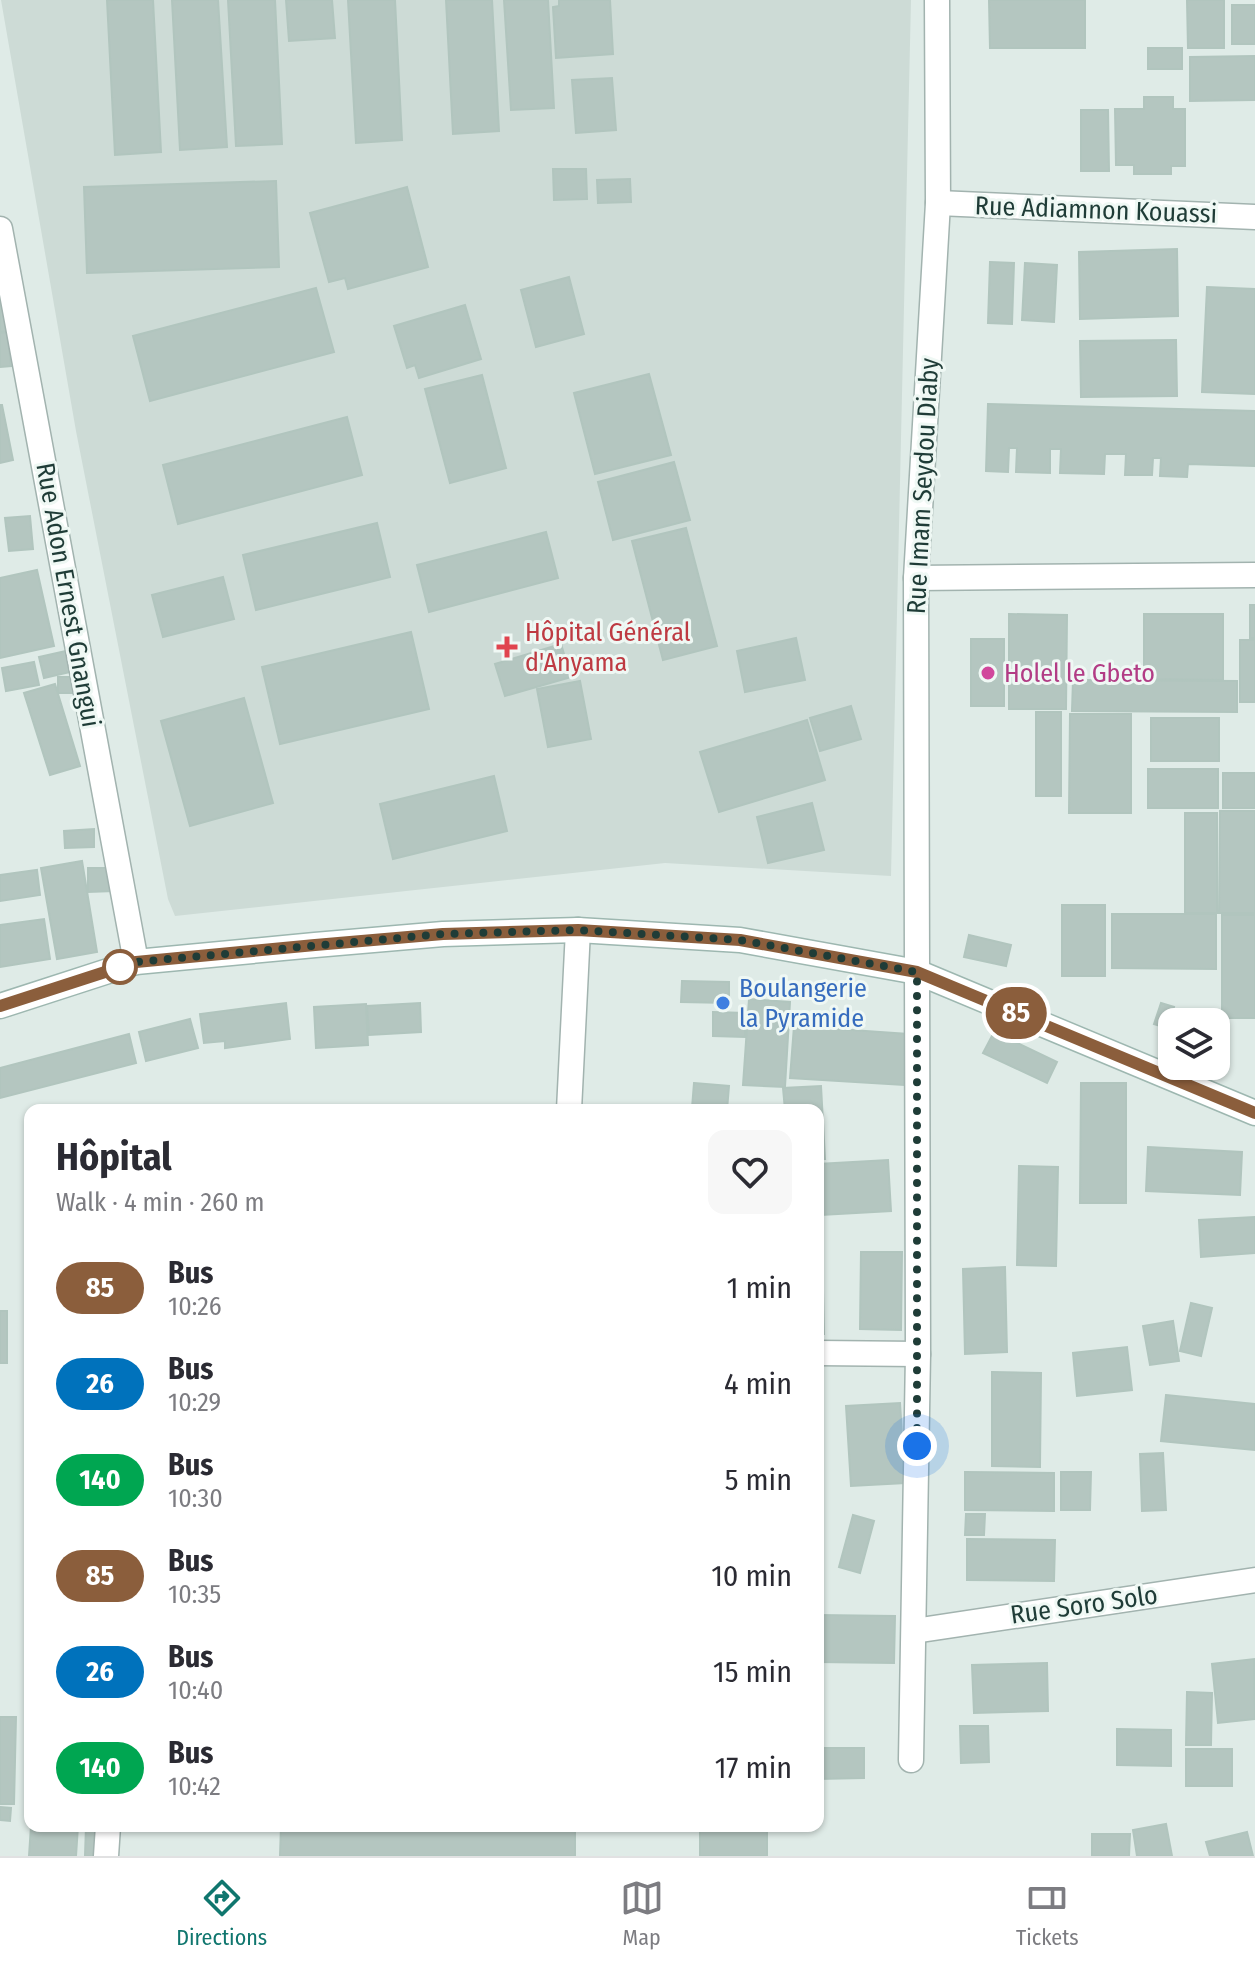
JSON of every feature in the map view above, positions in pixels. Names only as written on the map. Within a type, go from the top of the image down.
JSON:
[{"type":"street","name":"Rue Imam Seydou Diaby","points":[[911,1760],[918,1354],[916,578],[938,203],[937,0]]},
{"type":"street","name":"Rue Adiamnon Kouassi","points":[[938,203],[1255,217]]},
{"type":"street","name":"Rue Adon Ernest Gnangui","points":[[0,229],[136,962]]},
{"type":"street","points":[[916,578],[1255,575]]},
{"type":"street","points":[[569,1104],[578,930]]},
{"type":"street","points":[[0,1006],[136,962],[443,934],[578,930],[740,940],[917,972],[1255,1113]]},
{"type":"street","points":[[824,1353],[918,1354]]},
{"type":"street","name":"Rue Soro Solo","points":[[914,1631],[1255,1580]]},
{"type":"street","points":[[106,1856],[108,1832]]},
{"type":"shaded area","name":"Hôpital Général d'Anyama","points":[[1,0],[911,0],[891,876],[665,863],[175,916],[168,899],[76,431]]},
{"type":"building","points":[[107,0],[153,0],[161,152],[115,155]]},
{"type":"building","points":[[172,0],[218,0],[227,147],[180,150]]},
{"type":"building","points":[[228,0],[275,0],[282,144],[236,146]]},
{"type":"building","points":[[286,0],[332,0],[335,38],[289,41]]},
{"type":"building","points":[[348,0],[395,0],[402,140],[356,143]]},
{"type":"building","points":[[446,0],[492,0],[499,131],[453,134]]},
{"type":"building","points":[[504,0],[548,0],[554,108],[511,110]]},
{"type":"building","points":[[559,0],[610,0],[613,54],[556,58],[553,7],[559,6]]},
{"type":"building","points":[[989,0],[1085,0],[1085,48],[990,48]]},
{"type":"building","points":[[1187,0],[1224,0],[1224,48],[1188,48]]},
{"type":"building","points":[[1232,5],[1255,5],[1255,44],[1232,44]]},
{"type":"building","points":[[1148,48],[1182,48],[1182,69],[1148,69]]},
{"type":"building","points":[[1255,56],[1255,100],[1190,101],[1190,57]]},
{"type":"building","points":[[612,78],[616,130],[576,133],[572,80]]},
{"type":"building","points":[[1144,97],[1173,97],[1173,109],[1185,109],[1185,166],[1171,166],[1171,174],[1134,174],[1134,165],[1116,165],[1115,109],[1144,109]]},
{"type":"building","points":[[1081,110],[1108,110],[1109,171],[1081,171]]},
{"type":"building","points":[[553,169],[586,169],[587,199],[554,200]]},
{"type":"building","points":[[630,179],[631,202],[598,203],[597,180]]},
{"type":"building","points":[[276,181],[279,267],[87,273],[84,187]]},
{"type":"building","points":[[407,187],[428,267],[348,289],[345,278],[329,282],[310,213]]},
{"type":"building","points":[[1177,249],[1178,316],[1080,319],[1079,252]]},
{"type":"building","points":[[990,262],[1014,263],[1012,324],[988,323]]},
{"type":"building","points":[[1025,263],[1057,265],[1054,322],[1022,320]]},
{"type":"building","points":[[569,277],[584,334],[536,347],[521,290]]},
{"type":"building","points":[[1207,287],[1255,289],[1255,394],[1202,392]]},
{"type":"building","points":[[316,288],[334,352],[150,401],[133,336]]},
{"type":"building","points":[[0,302],[3,302],[7,331],[0,332]]},
{"type":"building","points":[[465,305],[481,359],[419,378],[415,365],[407,368],[394,326]]},
{"type":"building","points":[[7,332],[11,366],[0,367],[0,333]]},
{"type":"building","points":[[1176,340],[1177,396],[1081,397],[1080,341]]},
{"type":"building","points":[[649,374],[671,455],[595,474],[574,393]]},
{"type":"building","points":[[482,375],[506,468],[450,483],[425,389]]},
{"type":"building","points":[[988,404],[1255,411],[1255,466],[1188,464],[1187,477],[1160,476],[1161,458],[1153,458],[1152,475],[1125,475],[1126,454],[1105,454],[1104,474],[1060,473],[1061,449],[1050,449],[1050,473],[1016,472],[1017,448],[1009,448],[1008,472],[986,471]]},
{"type":"building","points":[[0,405],[13,460],[0,463]]},
{"type":"building","points":[[347,417],[362,475],[178,524],[163,465]]},
{"type":"building","points":[[674,462],[690,520],[613,540],[598,482]]},
{"type":"building","points":[[30,516],[33,549],[9,551],[5,518]]},
{"type":"building","points":[[377,523],[390,577],[256,610],[243,555]]},
{"type":"building","points":[[686,528],[717,646],[663,660],[632,541]]},
{"type":"building","points":[[546,532],[558,578],[429,612],[417,565]]},
{"type":"building","points":[[37,570],[54,646],[0,658],[0,578]]},
{"type":"building","points":[[223,577],[234,619],[163,637],[152,595]]},
{"type":"building","points":[[1250,605],[1255,605],[1255,638],[1250,638]]},
{"type":"building","points":[[1009,614],[1067,615],[1066,709],[1009,709]]},
{"type":"building","points":[[1144,614],[1223,614],[1223,680],[1144,679]]},
{"type":"building","points":[[411,632],[429,709],[280,744],[262,667]]},
{"type":"building","points":[[796,638],[805,680],[745,692],[737,651]]},
{"type":"building","points":[[971,639],[1004,639],[1004,706],[971,706]]},
{"type":"building","points":[[1240,640],[1255,640],[1255,702],[1240,702]]},
{"type":"building","points":[[561,644],[571,677],[505,696],[495,664]]},
{"type":"building","points":[[66,651],[70,672],[44,678],[39,657]]},
{"type":"building","points":[[34,662],[39,685],[6,691],[2,668]]},
{"type":"building","points":[[58,677],[78,677],[78,693],[58,693]]},
{"type":"building","points":[[1073,680],[1237,681],[1237,712],[1072,711]]},
{"type":"building","points":[[580,681],[591,739],[548,747],[537,689]]},
{"type":"building","points":[[55,684],[80,766],[50,775],[24,693]]},
{"type":"building","points":[[244,698],[273,803],[190,826],[161,721]]},
{"type":"building","points":[[851,706],[861,739],[820,751],[810,718]]},
{"type":"building","points":[[1036,712],[1061,712],[1061,796],[1036,796]]},
{"type":"building","points":[[1070,714],[1131,714],[1131,813],[1069,813]]},
{"type":"building","points":[[1151,718],[1219,718],[1219,761],[1151,761]]},
{"type":"building","points":[[807,720],[825,780],[719,812],[700,752]]},
{"type":"building","points":[[1148,769],[1218,769],[1218,808],[1148,808]]},
{"type":"building","points":[[1223,773],[1255,773],[1255,808],[1223,808]]},
{"type":"building","points":[[494,776],[507,831],[393,859],[380,804]]},
{"type":"building","points":[[812,803],[824,850],[768,863],[757,817]]},
{"type":"building","points":[[1220,811],[1255,811],[1255,913],[1219,913]]},
{"type":"building","points":[[1185,813],[1217,813],[1217,913],[1185,913]]},
{"type":"building","points":[[94,829],[94,847],[65,848],[64,831]]},
{"type":"building","points":[[82,861],[97,952],[57,959],[41,868]]},
{"type":"building","points":[[88,868],[114,868],[114,891],[88,892]]},
{"type":"building","points":[[37,870],[40,895],[0,901],[0,875]]},
{"type":"building","points":[[1062,905],[1105,905],[1105,976],[1062,976]]},
{"type":"building","points":[[1112,914],[1216,914],[1216,969],[1112,968]]},
{"type":"building","points":[[1222,915],[1255,915],[1255,1018],[1230,1018],[1230,1008],[1222,1008]]},
{"type":"building","points":[[44,919],[50,959],[0,967],[0,925]]},
{"type":"building","points":[[969,935],[1011,945],[1006,966],[964,957]]},
{"type":"building","points":[[682,981],[729,982],[729,1003],[681,1002]]},
{"type":"building","points":[[749,999],[790,1002],[785,1087],[743,1085]]},
{"type":"building","points":[[286,1003],[290,1039],[225,1048],[225,1041],[204,1043],[200,1014]]},
{"type":"building","points":[[420,1003],[421,1032],[369,1035],[367,1006]]},
{"type":"building","points":[[1161,1003],[1174,1007],[1174,1008],[1159,1008]]},
{"type":"building","points":[[366,1004],[368,1045],[316,1048],[314,1007]]},
{"type":"building","points":[[713,1012],[745,1013],[745,1037],[713,1036]]},
{"type":"building","points":[[190,1019],[198,1048],[146,1061],[139,1032]]},
{"type":"building","points":[[794,1026],[908,1034],[904,1085],[790,1078]]},
{"type":"building","points":[[994,1032],[1057,1062],[1047,1083],[983,1053]]},
{"type":"building","points":[[129,1034],[136,1063],[0,1098],[0,1068]]},
{"type":"building","points":[[694,1083],[729,1086],[728,1104],[692,1104]]},
{"type":"building","points":[[1081,1083],[1126,1083],[1126,1203],[1080,1203]]},
{"type":"building","points":[[821,1086],[822,1104],[784,1104],[783,1088]]},
{"type":"building","points":[[1148,1147],[1242,1152],[1240,1195],[1146,1191]]},
{"type":"building","points":[[888,1160],[891,1211],[824,1215],[824,1164]]},
{"type":"building","points":[[1019,1166],[1058,1167],[1056,1266],[1017,1265]]},
{"type":"building","points":[[1255,1217],[1255,1253],[1201,1257],[1199,1220]]},
{"type":"building","points":[[861,1252],[902,1252],[901,1330],[860,1329]]},
{"type":"building","points":[[1005,1267],[1007,1352],[965,1354],[963,1269]]},
{"type":"building","points":[[1191,1303],[1212,1308],[1201,1356],[1180,1351]]},
{"type":"building","points":[[0,1311],[7,1311],[7,1363],[0,1363]]},
{"type":"building","points":[[1173,1321],[1179,1361],[1150,1365],[1143,1326]]},
{"type":"building","points":[[1127,1347],[1132,1390],[1077,1396],[1073,1353]]},
{"type":"building","points":[[992,1372],[1041,1373],[1040,1467],[992,1466]]},
{"type":"building","points":[[1166,1395],[1255,1404],[1255,1450],[1161,1441]]},
{"type":"building","points":[[900,1403],[905,1483],[851,1486],[846,1406]]},
{"type":"building","points":[[1163,1453],[1166,1510],[1142,1511],[1140,1454]]},
{"type":"building","points":[[965,1472],[1054,1473],[1054,1511],[965,1510]]},
{"type":"building","points":[[1061,1472],[1091,1472],[1090,1510],[1061,1510]]},
{"type":"building","points":[[966,1514],[985,1514],[984,1535],[965,1535]]},
{"type":"building","points":[[853,1515],[874,1521],[860,1573],[839,1567]]},
{"type":"building","points":[[967,1539],[1055,1540],[1054,1581],[967,1580]]},
{"type":"building","points":[[824,1615],[895,1616],[894,1663],[824,1662]]},
{"type":"building","points":[[1254,1659],[1255,1719],[1218,1723],[1212,1664]]},
{"type":"building","points":[[1047,1663],[1048,1711],[974,1713],[972,1665]]},
{"type":"building","points":[[1187,1692],[1212,1693],[1211,1745],[1186,1745]]},
{"type":"building","points":[[0,1717],[16,1717],[14,1804],[0,1804]]},
{"type":"building","points":[[960,1726],[988,1726],[989,1762],[961,1763]]},
{"type":"building","points":[[1117,1729],[1171,1730],[1171,1766],[1117,1765]]},
{"type":"building","points":[[824,1748],[864,1748],[864,1778],[824,1779]]},
{"type":"building","points":[[1186,1749],[1232,1749],[1232,1786],[1186,1786]]},
{"type":"building","points":[[0,1807],[11,1808],[10,1821],[0,1820]]},
{"type":"building","points":[[1166,1824],[1172,1856],[1137,1856],[1133,1830]]},
{"type":"building","points":[[31,1832],[78,1832],[76,1856],[29,1856]]},
{"type":"building","points":[[86,1832],[106,1832],[105,1856],[85,1856]]},
{"type":"building","points":[[281,1832],[575,1832],[575,1856],[280,1856]]},
{"type":"building","points":[[700,1832],[767,1832],[767,1856],[700,1856]]},
{"type":"building","points":[[1247,1832],[1253,1856],[1210,1856],[1206,1842]]},
{"type":"building","points":[[1092,1834],[1130,1834],[1129,1856],[1092,1856]]},
{"type":"bus line","name":"85","points":[[0,1006],[136,962],[315,945],[443,934],[578,930],[740,940],[917,972],[1255,1113]]},
{"type":"place","name":"Hôpital Général d'Anyama","points":[[507,647]]},
{"type":"place","name":"Holel le Gbeto","points":[[988,673]]},
{"type":"place","name":"Boulangerie la Pyramide","points":[[723,1003]]},
{"type":"route","points":[[120,967],[109,971],[136,962],[315,945],[443,934],[578,930],[740,940],[917,972],[917,1446]]}]
